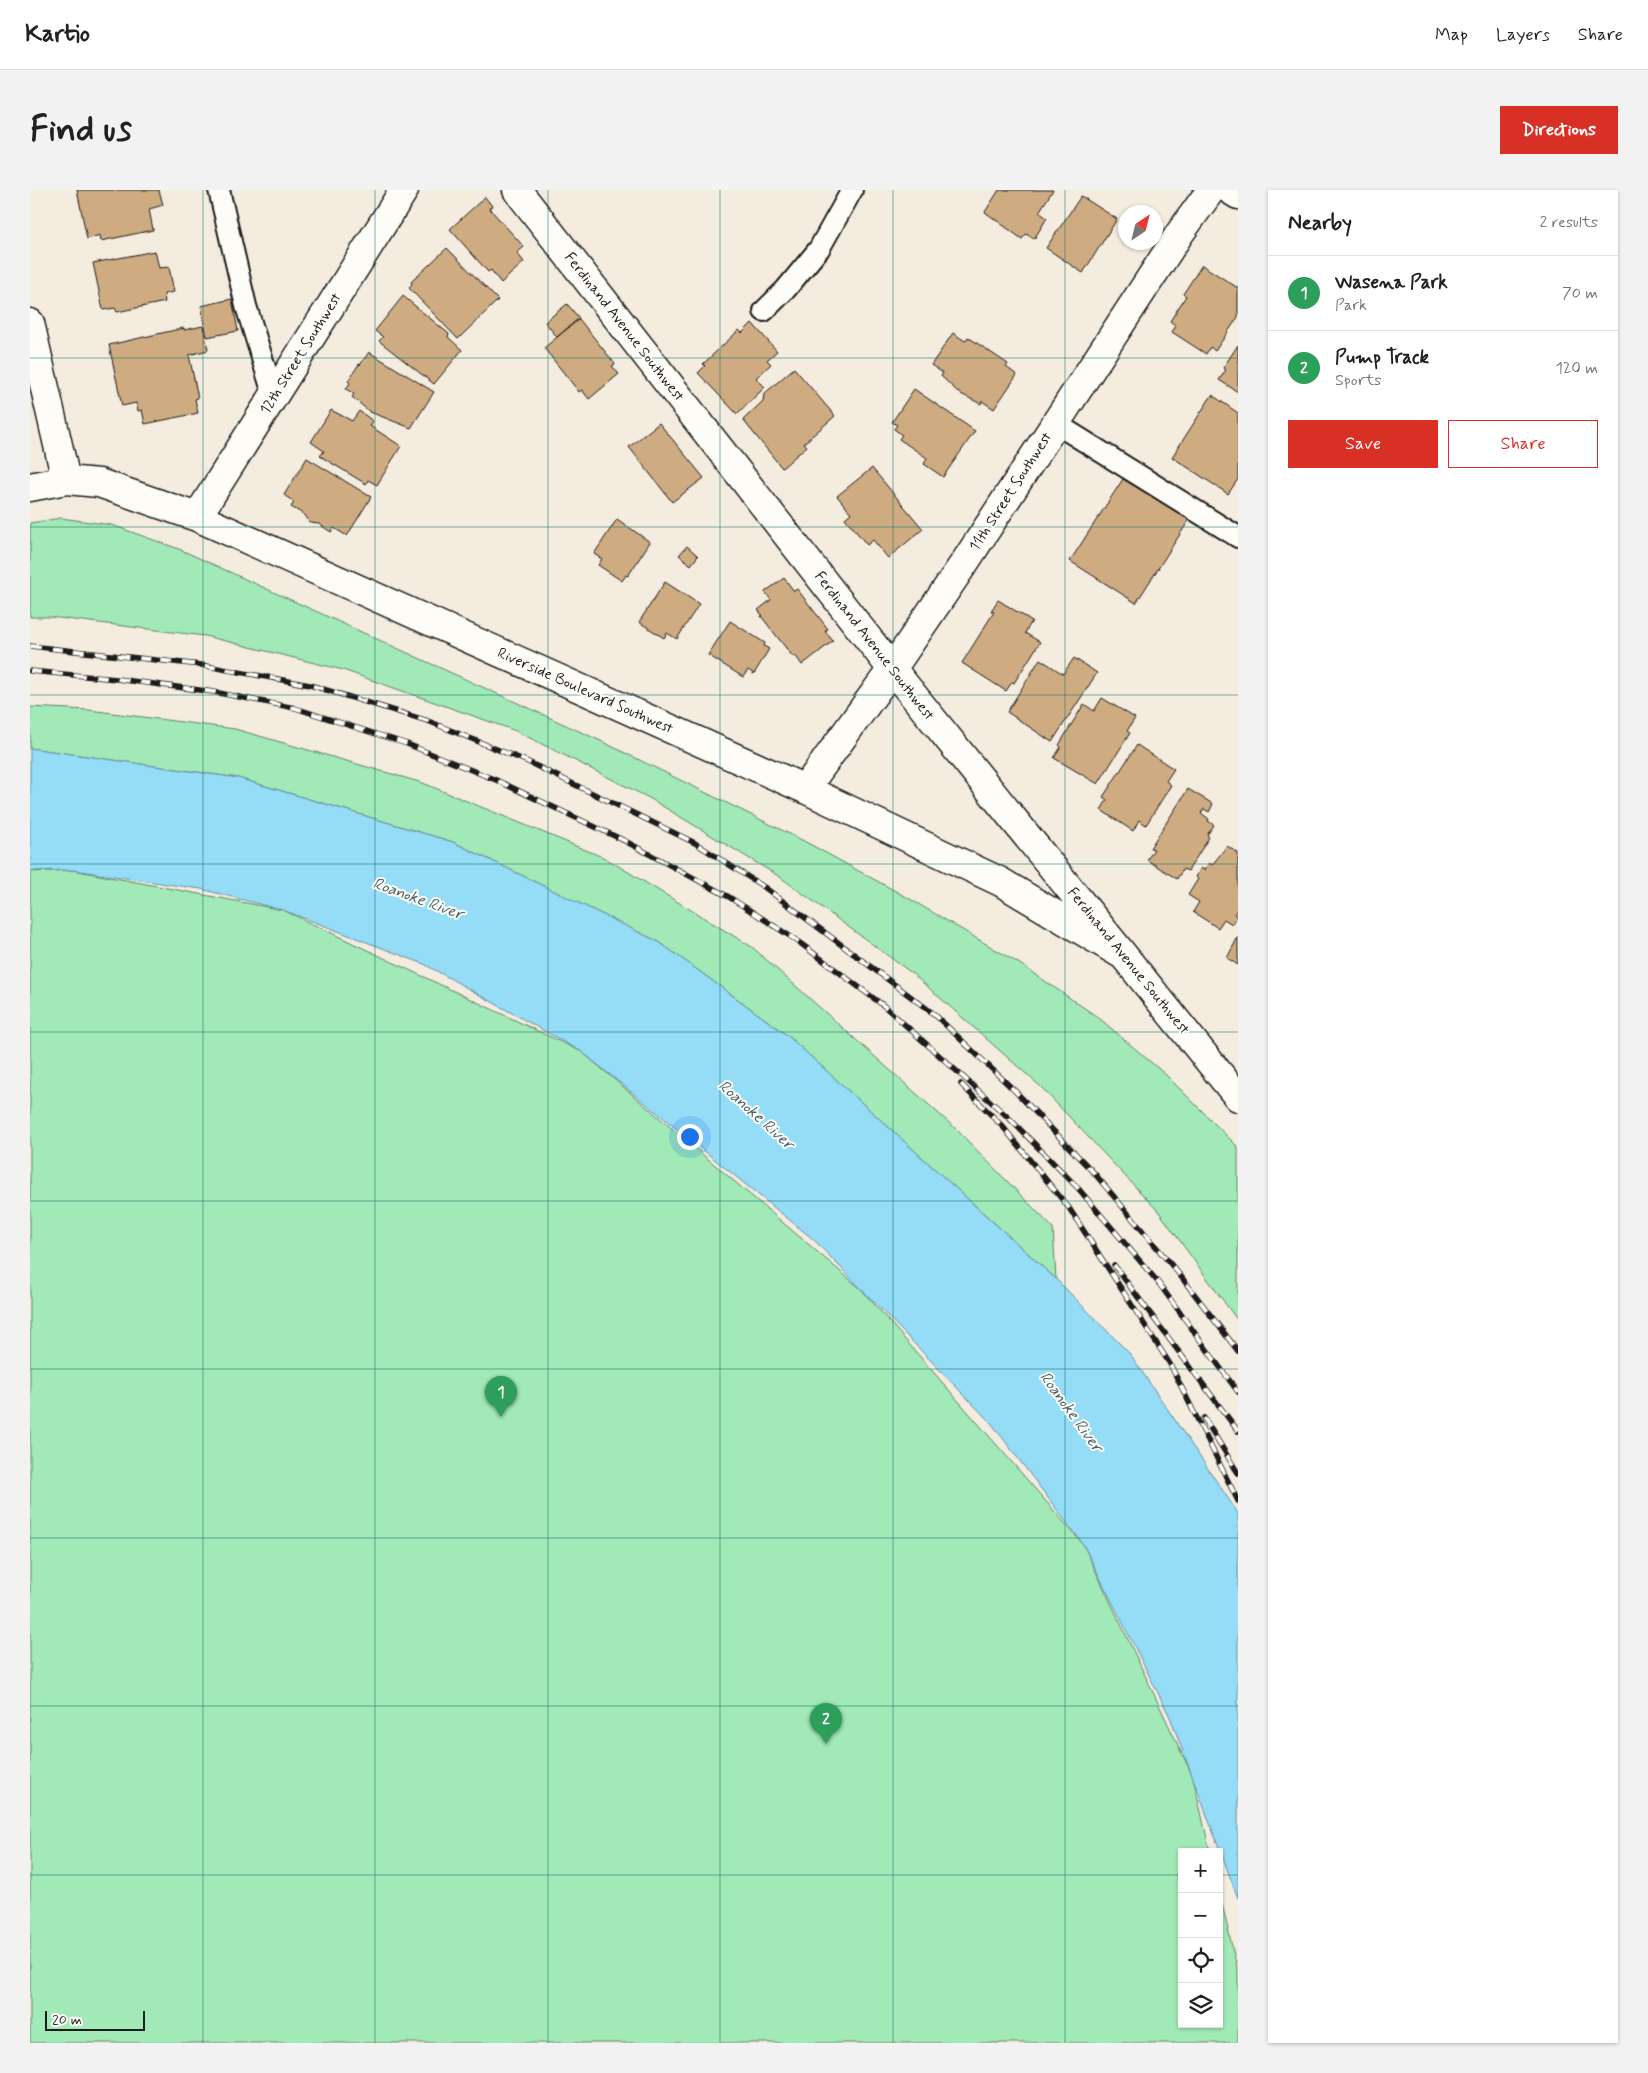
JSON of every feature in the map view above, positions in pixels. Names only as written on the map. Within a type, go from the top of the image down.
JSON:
[{"type":"street","name":"12th Street Southwest","points":[[197,517],[404,190]]},
{"type":"street","name":"Ferdinand Avenue Southwest","points":[[516,190],[892,669],[1238,1097]]},
{"type":"street","name":"11th Street Southwest","points":[[804,789],[892,669],[968,559],[1055,423],[1210,190]]},
{"type":"street","points":[[1230,190],[1238,195]]},
{"type":"street","points":[[30,323],[66,480]]},
{"type":"street","name":"Riverside Boulevard Southwest","points":[[30,487],[66,480],[99,483],[197,517],[804,789],[1001,882],[1121,954]]},
{"type":"lane","points":[[219,190],[246,306],[274,397]]},
{"type":"lane","points":[[764,310],[786,289],[819,249],[852,190]]},
{"type":"lane","points":[[1055,423],[1238,536]]},
{"type":"green space","points":[[61,518],[112,525],[179,549],[601,741],[804,841],[910,899],[1020,964],[1099,1018],[1166,1075],[1238,1147],[1238,1321],[1159,1212],[1041,1087],[913,974],[780,877],[649,798],[516,731],[343,670],[205,636],[50,617],[30,617],[30,523]]},
{"type":"green space","points":[[30,707],[89,710],[235,729],[423,783],[605,858],[752,947],[956,1129],[1053,1228],[1056,1279],[787,1035],[659,942],[453,842],[238,778],[30,748]]},
{"type":"green space","points":[[73,870],[283,910],[582,1052],[861,1289],[1083,1544],[1193,1777],[1209,1848],[1178,1848],[1178,2028],[1223,2028],[1223,1908],[1238,1972],[1238,2043],[30,2043],[30,872]]},
{"type":"water","name":"Roanoke River","points":[[30,748],[238,778],[453,842],[659,942],[787,1035],[1056,1279],[1130,1354],[1238,1513],[1238,1898],[1223,1858],[1223,1848],[1219,1848],[1170,1717],[1083,1544],[992,1424],[813,1239],[582,1052],[424,964],[283,910],[201,889],[73,870],[30,871]]},
{"type":"building","points":[[77,190],[159,190],[163,205],[149,209],[153,230],[101,241],[100,235],[87,239]]},
{"type":"building","points":[[999,190],[1053,190],[1039,212],[1047,218],[1034,239],[1026,234],[1022,239],[985,212]]},
{"type":"building","points":[[1081,196],[1117,219],[1083,273],[1046,248]]},
{"type":"building","points":[[485,197],[492,206],[489,208],[524,247],[517,253],[524,262],[501,283],[491,270],[488,272],[450,229]]},
{"type":"building","points":[[447,248],[498,300],[458,339],[409,288],[412,284],[411,282]]},
{"type":"building","points":[[155,251],[159,268],[169,267],[174,292],[164,294],[165,302],[117,312],[115,308],[103,310],[93,263]]},
{"type":"building","points":[[1202,265],[1238,288],[1238,317],[1215,351],[1210,347],[1206,354],[1172,332],[1176,326],[1170,321],[1186,296],[1183,294]]},
{"type":"building","points":[[403,296],[449,334],[448,337],[462,350],[434,384],[379,341],[383,337],[375,331]]},
{"type":"building","points":[[232,299],[238,331],[207,337],[201,306]]},
{"type":"building","points":[[567,304],[579,318],[557,337],[545,322]]},
{"type":"building","points":[[579,319],[615,364],[612,366],[619,374],[589,399],[582,390],[579,392],[544,348]]},
{"type":"building","points":[[752,323],[777,351],[767,360],[771,364],[756,378],[765,387],[737,414],[698,373],[705,366],[703,364],[739,330],[742,333]]},
{"type":"building","points":[[203,326],[208,350],[189,355],[198,398],[195,399],[198,413],[145,424],[142,410],[138,411],[136,403],[122,406],[109,345],[184,328],[184,330]]},
{"type":"building","points":[[953,333],[965,341],[968,337],[1008,364],[1006,367],[1017,375],[994,409],[982,401],[981,404],[959,393],[941,376],[943,373],[931,365]]},
{"type":"building","points":[[1238,345],[1238,392],[1219,380],[1226,370],[1223,368]]},
{"type":"building","points":[[369,352],[434,392],[411,428],[370,412],[352,397],[354,394],[346,389],[350,383],[348,381]]},
{"type":"building","points":[[794,368],[835,416],[804,443],[807,446],[782,468],[743,420],[763,401],[764,394]]},
{"type":"building","points":[[914,389],[975,431],[943,477],[924,464],[927,458],[899,439],[902,435],[894,429],[897,425],[892,422]]},
{"type":"building","points":[[1212,395],[1238,413],[1238,479],[1228,494],[1172,457]]},
{"type":"building","points":[[331,410],[352,421],[359,411],[373,421],[370,426],[401,446],[377,485],[368,480],[366,484],[320,456],[324,451],[311,442]]},
{"type":"building","points":[[659,423],[704,478],[672,502],[629,447]]},
{"type":"building","points":[[307,458],[371,497],[347,536],[334,528],[331,532],[319,524],[310,523],[305,515],[291,507],[294,502],[284,495]]},
{"type":"building","points":[[872,468],[923,529],[888,558],[873,540],[867,545],[845,518],[851,513],[837,496]]},
{"type":"building","points":[[1123,479],[1191,517],[1136,603],[1070,561]]},
{"type":"building","points":[[617,519],[650,542],[628,576],[626,575],[622,581],[598,565],[602,559],[594,554]]},
{"type":"building","points":[[687,546],[698,556],[691,565],[679,555]]},
{"type":"building","points":[[784,578],[794,591],[797,589],[828,629],[825,631],[833,641],[802,665],[795,655],[793,657],[758,610],[771,600],[765,592]]},
{"type":"building","points":[[665,582],[699,604],[677,639],[667,633],[664,638],[639,622]]},
{"type":"building","points":[[998,600],[1032,621],[1025,633],[1040,642],[1014,683],[1012,682],[1006,691],[962,663],[994,612],[991,611]]},
{"type":"building","points":[[730,621],[765,643],[764,646],[769,649],[754,674],[748,670],[743,677],[708,655]]},
{"type":"building","points":[[1074,658],[1097,673],[1052,742],[1007,712],[1040,659],[1063,674]]},
{"type":"building","points":[[1102,698],[1135,718],[1127,731],[1130,733],[1098,784],[1054,758],[1061,747],[1059,745],[1084,704],[1094,711]]},
{"type":"building","points":[[1137,745],[1174,769],[1166,781],[1171,785],[1146,825],[1139,820],[1133,831],[1101,810],[1107,800],[1103,797]]},
{"type":"building","points":[[1188,789],[1213,804],[1209,812],[1204,809],[1201,813],[1214,825],[1207,835],[1209,837],[1188,871],[1183,869],[1177,879],[1147,860],[1154,849],[1150,848]]},
{"type":"building","points":[[1227,846],[1238,853],[1238,908],[1234,914],[1237,916],[1232,924],[1224,919],[1218,928],[1193,912],[1199,902],[1188,895],[1198,879],[1196,877],[1201,868],[1204,870],[1209,863],[1212,865]]},
{"type":"building","points":[[1238,937],[1238,965],[1227,958]]},
{"type":"railway","points":[[30,646],[201,665],[310,685],[428,721],[526,761],[695,843],[764,887],[934,1014],[1014,1090],[1095,1174],[1179,1274],[1238,1351]]},
{"type":"railway","points":[[30,671],[117,679],[214,692],[295,708],[407,744],[496,780],[625,841],[729,897],[796,940],[884,1006],[1009,1118],[1077,1187],[1157,1281],[1238,1392]]},
{"type":"railway","points":[[961,1084],[1004,1128],[1069,1208],[1170,1364],[1238,1501]]},
{"type":"railway","points":[[1114,1265],[1238,1431]]},
{"type":"railway","points":[[1204,1418],[1238,1473]]},
{"type":"place","name":"Wasena Park","points":[[501,1417]]},
{"type":"place","name":"Pump Track","points":[[826,1744]]}]
